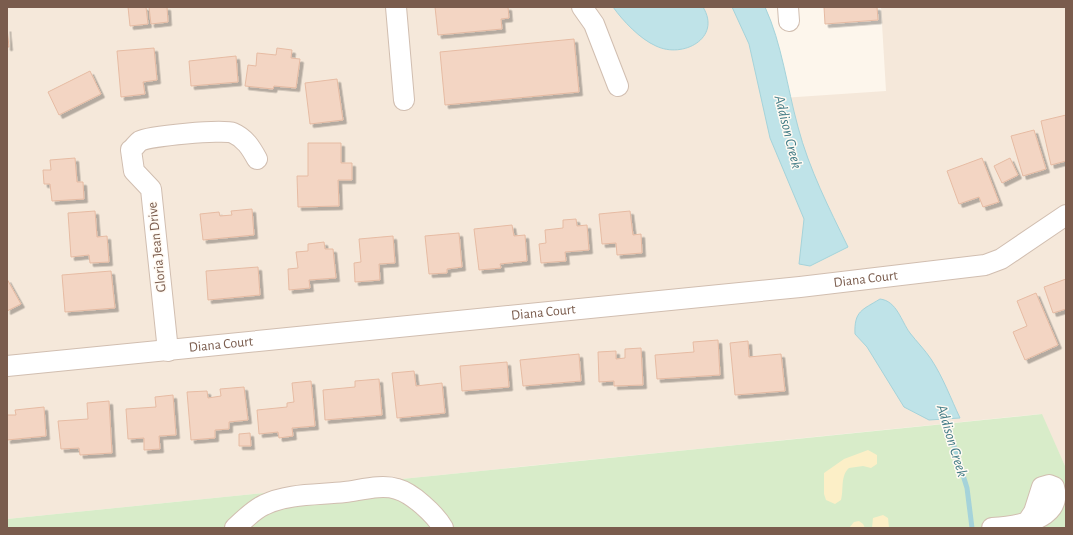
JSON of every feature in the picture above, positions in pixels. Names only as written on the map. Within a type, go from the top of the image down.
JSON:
[{"type":"street","points":[[396,7],[404,100]]},
{"type":"street","points":[[582,7],[594,24],[618,86]]},
{"type":"street","name":"Gloria Jean Drive","points":[[168,350],[151,189],[134,171],[132,150],[140,141],[182,134],[232,132],[249,143],[257,159]]},
{"type":"street","name":"Diana Court","points":[[7,366],[800,287],[985,265],[1001,259],[1066,215]]},
{"type":"street","points":[[235,528],[264,505],[277,500],[296,496],[376,488],[396,488],[421,504],[438,519],[443,528]]},
{"type":"street","points":[[992,528],[1026,524]]},
{"type":"shaded area","points":[[7,7],[744,7],[782,98],[886,91],[881,7],[1066,7],[1066,468],[1041,414],[7,519]]},
{"type":"green space","points":[[1042,414],[1066,468],[1066,528],[7,528],[7,519]]},
{"type":"sand","points":[[868,450],[877,455],[877,464],[871,468],[863,466],[849,468],[843,479],[841,500],[835,504],[826,500],[824,494],[824,473],[844,459]]},
{"type":"sand","points":[[883,515],[888,518],[889,528],[872,528],[873,518]]},
{"type":"sand","points":[[859,521],[865,528],[849,528],[854,522]]},
{"type":"water","points":[[613,7],[703,7],[708,18],[707,28],[704,36],[697,43],[688,48],[677,50],[667,49],[656,46],[644,39],[627,24]]},
{"type":"water","points":[[732,7],[765,7],[776,36],[794,112],[808,158],[820,188],[848,247],[810,266],[799,264],[804,219],[770,138],[749,44]]},
{"type":"water","points":[[880,299],[891,303],[895,307],[910,333],[931,359],[960,418],[929,420],[904,407],[867,347],[855,334],[856,320],[860,312]]},
{"type":"building","points":[[128,7],[146,7],[148,24],[130,26]]},
{"type":"building","points":[[149,7],[167,7],[168,22],[151,24]]},
{"type":"building","points":[[435,7],[508,7],[509,18],[501,19],[502,29],[438,35]]},
{"type":"building","points":[[824,7],[877,7],[878,20],[825,24]]},
{"type":"building","points":[[7,28],[9,47],[7,47]]},
{"type":"building","points":[[574,39],[579,92],[445,105],[440,52]]},
{"type":"building","points":[[154,48],[157,80],[143,82],[145,94],[121,97],[117,51]]},
{"type":"building","points":[[277,48],[292,50],[291,58],[300,59],[296,88],[274,86],[273,89],[245,86],[248,65],[256,66],[257,53],[276,55]]},
{"type":"building","points":[[236,56],[238,82],[191,86],[189,61]]},
{"type":"building","points":[[90,71],[101,94],[59,115],[48,92]]},
{"type":"building","points":[[337,79],[343,120],[310,124],[305,83]]},
{"type":"building","points":[[1066,115],[1066,161],[1051,165],[1041,121]]},
{"type":"building","points":[[1034,130],[1046,169],[1023,176],[1011,136]]},
{"type":"building","points":[[308,143],[341,143],[341,163],[352,163],[352,180],[338,180],[339,206],[298,207],[297,176],[308,176]]},
{"type":"building","points":[[75,158],[77,182],[83,182],[84,199],[52,201],[50,184],[44,184],[43,170],[51,170],[50,160]]},
{"type":"building","points":[[982,158],[999,202],[983,207],[979,197],[959,204],[947,171]]},
{"type":"building","points":[[1010,158],[1018,175],[1002,183],[994,166]]},
{"type":"building","points":[[252,209],[254,235],[203,240],[200,214],[219,212],[220,216],[232,215],[231,211]]},
{"type":"building","points":[[95,211],[97,237],[107,236],[109,262],[90,263],[89,255],[71,257],[68,213]]},
{"type":"building","points":[[630,211],[633,235],[641,234],[642,253],[617,255],[616,243],[602,244],[599,214]]},
{"type":"building","points":[[576,219],[577,226],[587,225],[589,250],[565,252],[566,261],[541,263],[539,244],[546,243],[545,230],[563,228],[563,220]]},
{"type":"building","points":[[512,225],[514,236],[525,235],[527,261],[500,264],[501,268],[479,270],[474,229]]},
{"type":"building","points":[[459,233],[462,267],[447,269],[447,273],[429,274],[425,236]]},
{"type":"building","points":[[393,236],[395,263],[379,264],[380,280],[355,282],[354,263],[361,262],[359,239]]},
{"type":"building","points":[[324,242],[325,249],[333,249],[336,278],[309,280],[310,288],[289,290],[288,269],[298,268],[296,252],[308,251],[308,244]]},
{"type":"building","points":[[258,267],[260,295],[208,300],[206,271]]},
{"type":"building","points":[[111,271],[115,308],[65,312],[62,275]]},
{"type":"building","points":[[7,279],[21,304],[7,311]]},
{"type":"building","points":[[1066,279],[1066,309],[1053,313],[1044,287]]},
{"type":"building","points":[[1036,293],[1058,345],[1025,360],[1013,332],[1027,326],[1017,301]]},
{"type":"building","points":[[718,340],[720,375],[657,379],[655,355],[694,352],[693,342]]},
{"type":"building","points":[[748,341],[749,357],[781,354],[785,391],[735,395],[730,343]]},
{"type":"building","points":[[641,348],[643,385],[614,386],[614,381],[599,382],[598,352],[616,351],[616,359],[625,358],[625,349]]},
{"type":"building","points":[[579,354],[581,381],[523,386],[520,360]]},
{"type":"building","points":[[507,362],[509,387],[462,391],[460,366]]},
{"type":"building","points":[[414,371],[416,386],[442,383],[445,413],[397,418],[392,373]]},
{"type":"building","points":[[379,379],[382,415],[325,420],[323,390],[355,387],[355,381]]},
{"type":"building","points":[[311,381],[315,426],[292,428],[293,436],[279,438],[278,432],[259,434],[257,410],[287,407],[287,403],[294,402],[292,383]]},
{"type":"building","points":[[244,387],[248,420],[229,422],[229,429],[215,430],[215,438],[191,440],[187,392],[207,391],[208,398],[221,396],[220,389]]},
{"type":"building","points":[[173,395],[176,435],[159,436],[160,449],[144,450],[144,438],[128,439],[126,409],[156,407],[155,397]]},
{"type":"building","points":[[109,401],[112,453],[80,455],[79,448],[61,449],[58,421],[88,419],[87,403]]},
{"type":"building","points":[[44,407],[46,436],[7,440],[7,415],[16,415],[15,410]]},
{"type":"building","points":[[250,433],[251,446],[239,446],[239,434]]},
{"type":"waterway","name":"Addison Creek","points":[[944,414],[967,488],[972,528]]}]
